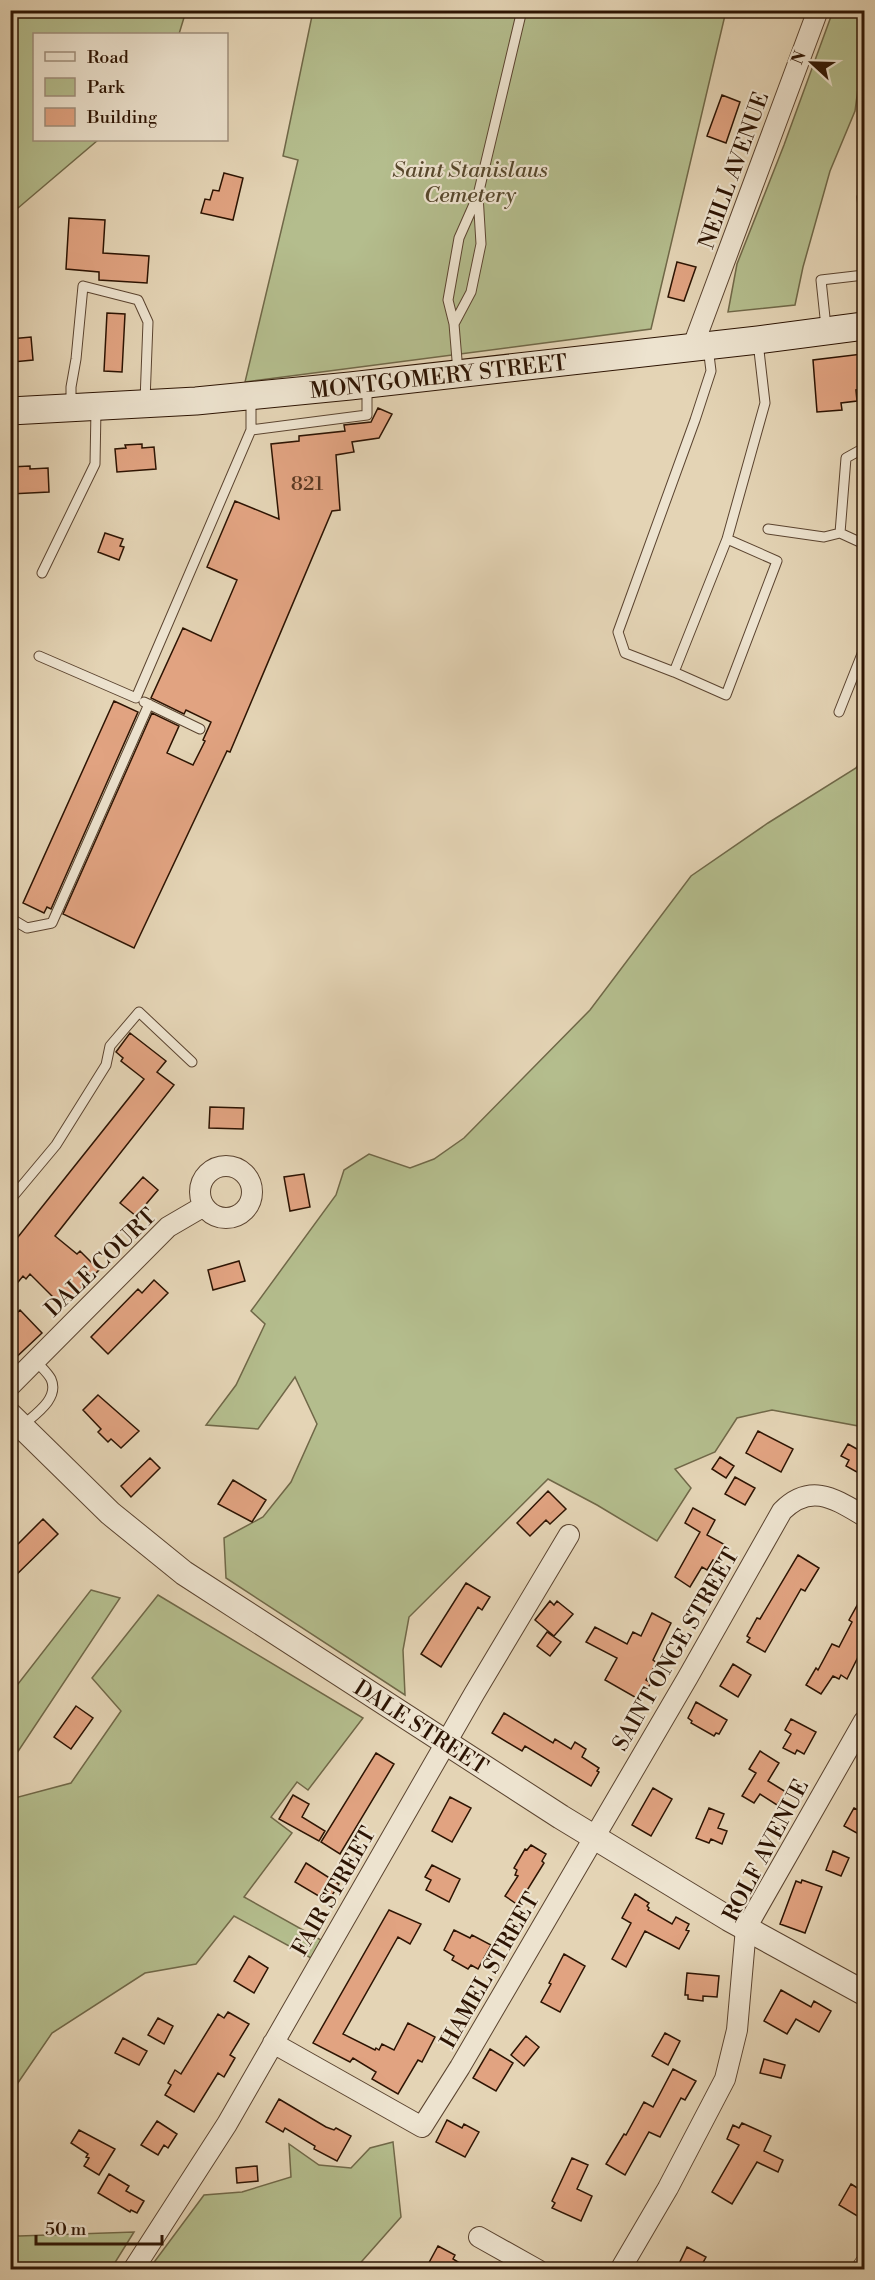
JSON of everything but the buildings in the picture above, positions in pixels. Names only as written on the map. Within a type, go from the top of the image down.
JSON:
[{"type":"main road","name":"MONTGOMERY STREET","points":[[10,411],[251,396],[458,375],[864,326]]},
{"type":"street","name":"NEILL AVENUE","points":[[700,345],[818,10]]},
{"type":"street","name":"DALE COURT","points":[[10,1386],[168,1227],[204,1206]]},
{"type":"street","name":"DALE STREET","points":[[16,1420],[110,1513],[184,1573],[594,1837],[746,1928],[864,1993]]},
{"type":"street","name":"SAINT ONGE STREET","points":[[594,1837],[688,1677],[770,1529],[790,1503],[806,1495],[814,1494],[827,1497],[864,1516]]},
{"type":"street","name":"FAIR STREET","points":[[134,2270],[227,2124],[541,1578],[569,1535]]},
{"type":"street","name":"ROLF AVENUE","points":[[620,2270],[668,2188],[725,2079],[737,2031],[746,1928],[863,1729]]},
{"type":"street","name":"HAMEL STREET","points":[[273,2043],[422,2127],[460,2067],[594,1837]]},
{"type":"street","points":[[479,2237],[538,2270]]},
{"type":"street","points":[[862,2270],[864,2265]]},
{"type":"lane","points":[[458,375],[454,324],[448,300],[459,238],[478,195],[522,10]]},
{"type":"lane","points":[[864,193],[862,197],[864,222]]},
{"type":"lane","points":[[454,324],[471,292],[481,244],[478,195]]},
{"type":"lane","points":[[827,330],[821,280],[864,275]]},
{"type":"lane","points":[[42,573],[95,464],[83,407],[71,387],[83,286],[138,300],[148,322],[145,404]]},
{"type":"lane","points":[[674,672],[727,539],[765,403],[758,340]]},
{"type":"lane","points":[[700,345],[711,371],[618,632],[625,653],[726,694],[777,561],[727,539]]},
{"type":"lane","points":[[251,430],[367,415],[367,384]]},
{"type":"lane","points":[[136,698],[251,430],[251,396]]},
{"type":"lane","points":[[840,533],[846,458],[864,448]]},
{"type":"lane","points":[[768,529],[824,537],[840,533],[864,544]]},
{"type":"lane","points":[[839,712],[864,649]]},
{"type":"lane","points":[[39,656],[136,698],[200,729]]},
{"type":"lane","points":[[10,918],[27,928],[52,923],[149,704]]},
{"type":"lane","points":[[10,1200],[56,1144],[106,1065],[110,1046],[139,1012],[192,1062]]},
{"type":"lane","points":[[16,1420],[46,1404],[52,1392],[51,1380],[35,1360]]},
{"type":"green space","points":[[11,10],[186,11],[179,33],[33,33],[33,141],[97,141],[11,214]]},
{"type":"green space","name":"Saint Stanislaus Cemetery","points":[[313,11],[726,11],[651,329],[245,382],[298,160],[283,156]]},
{"type":"green space","points":[[833,11],[864,11],[864,62],[861,66],[855,111],[830,171],[803,267],[795,305],[728,312],[737,264]]},
{"type":"green space","points":[[864,756],[864,1427],[772,1410],[737,1418],[715,1452],[675,1469],[691,1488],[657,1541],[548,1479],[409,1617],[403,1650],[405,1695],[226,1578],[224,1538],[263,1517],[291,1482],[317,1424],[295,1377],[258,1429],[206,1425],[236,1385],[265,1324],[251,1311],[336,1195],[344,1170],[369,1154],[410,1168],[434,1159],[464,1138],[590,1010],[691,876],[768,823],[856,768]]},
{"type":"green space","points":[[91,1590],[120,1598],[11,1762],[11,1693]]},
{"type":"green space","points":[[158,1595],[363,1718],[308,1790],[297,1782],[271,1817],[292,1833],[244,1897],[321,1940],[311,1958],[234,1916],[196,1964],[145,1973],[52,2033],[11,2093],[11,1793],[15,1798],[71,1783],[121,1711],[92,1678]]},
{"type":"green space","points":[[393,2142],[401,2217],[355,2269],[149,2269],[204,2195],[242,2192],[291,2177],[289,2144],[319,2165],[351,2168],[370,2148]]},
{"type":"green space","points":[[10,2232],[19,2236],[134,2232],[111,2269],[11,2270]]}]
